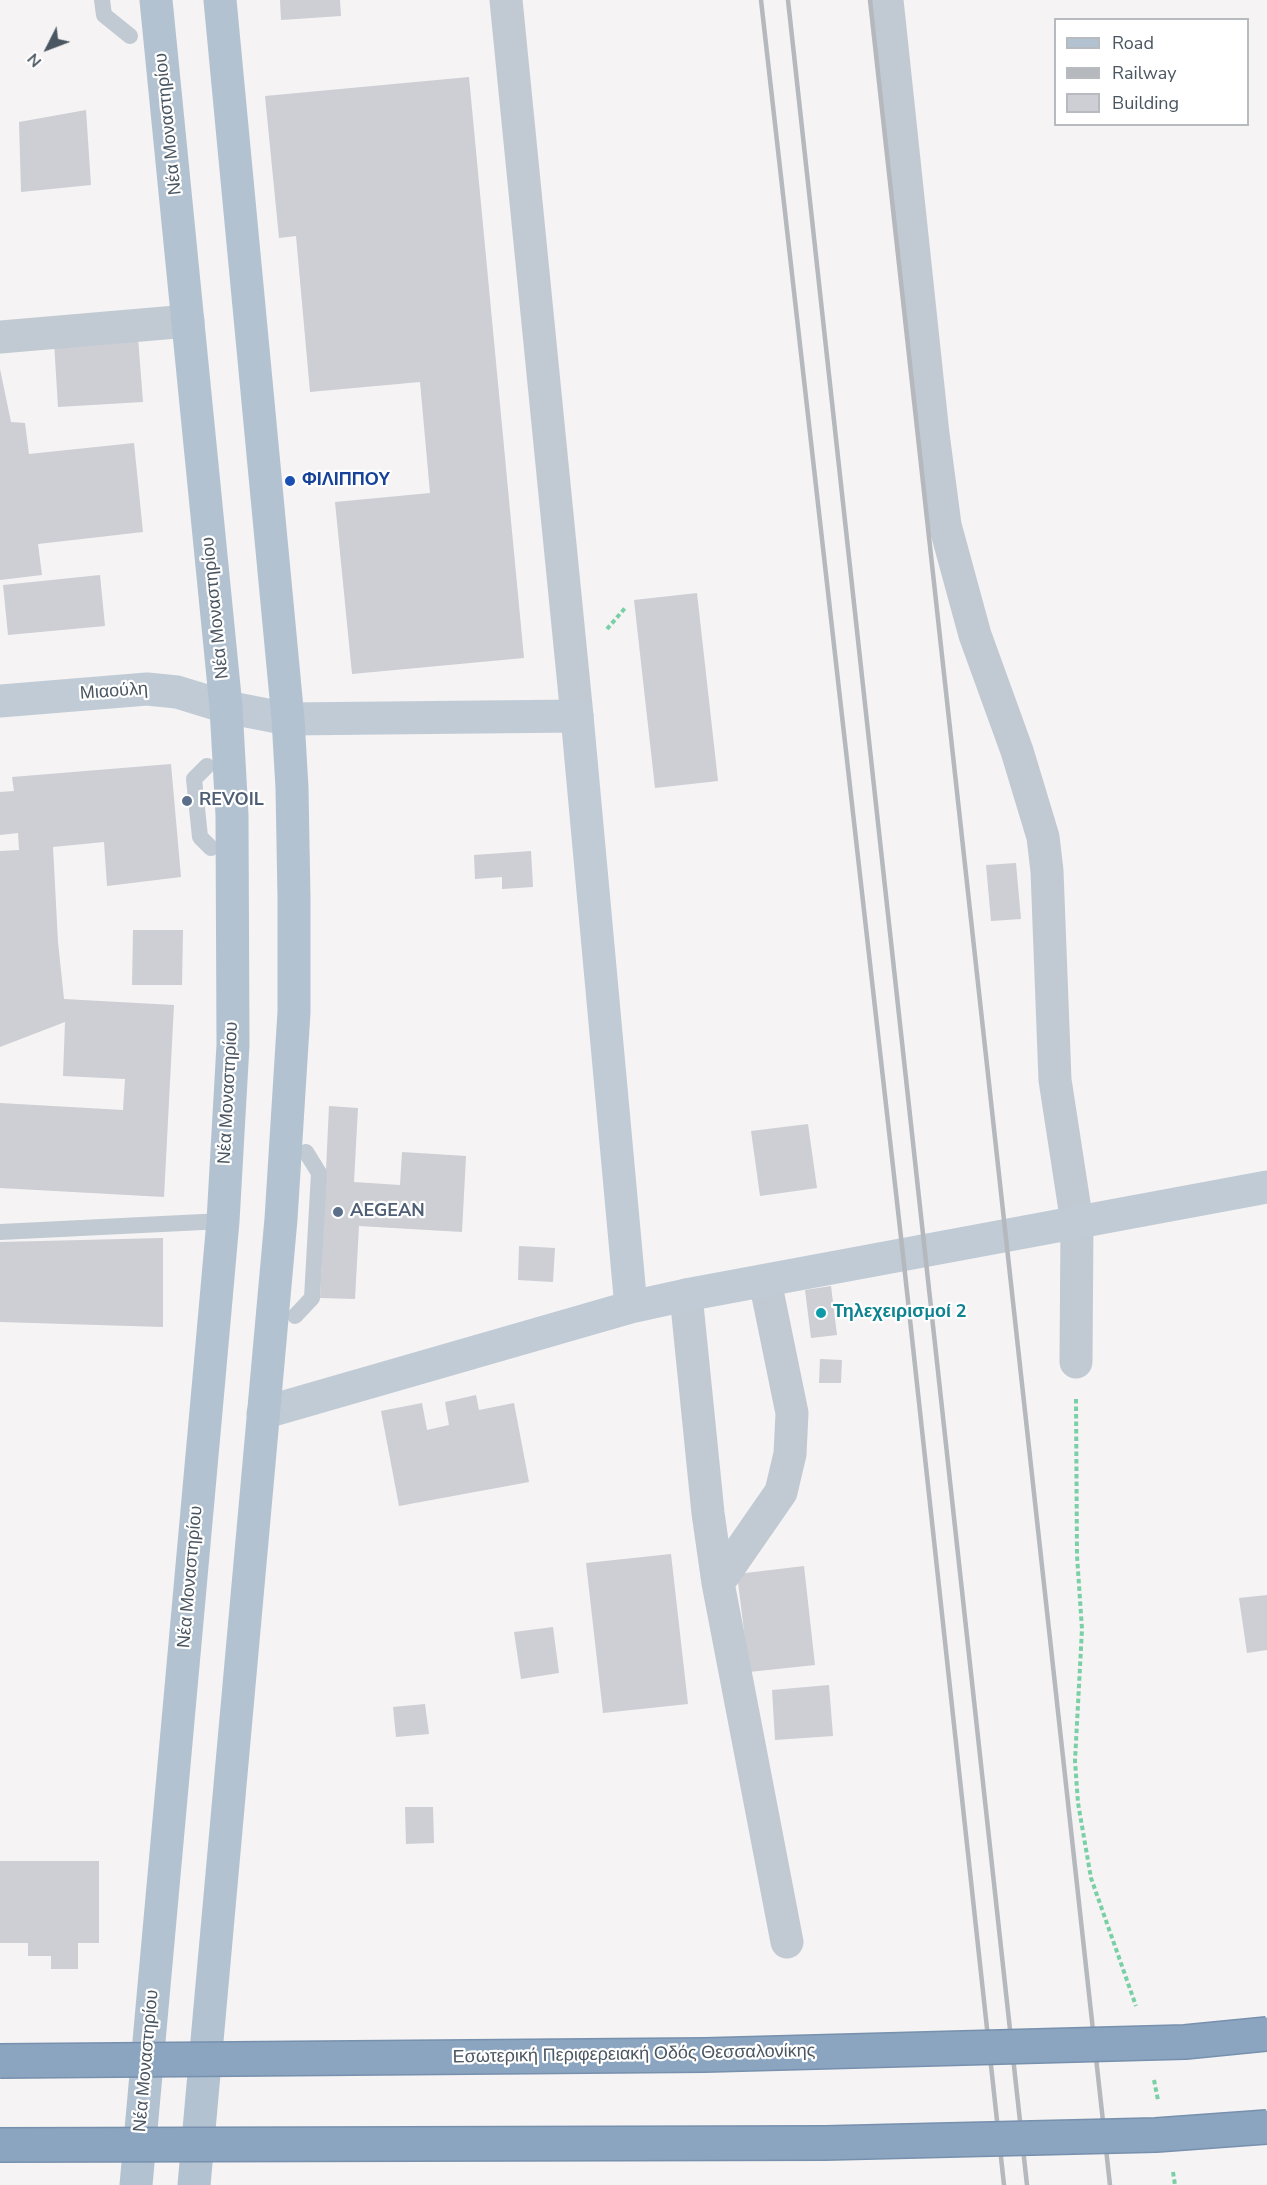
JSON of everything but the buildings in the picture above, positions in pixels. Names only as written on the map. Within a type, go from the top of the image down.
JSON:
[{"type":"highway","name":"Εσωτερική Περιφερειακή Οδός Θεσσαλονίκης","points":[[0,2061],[705,2055],[1185,2042],[1267,2034]]},
{"type":"highway","points":[[0,2145],[825,2143],[1156,2135],[1267,2127]]},
{"type":"main road","name":"Νέα Μοναστηρίου","points":[[136,2185],[223,1221],[233,1045],[232,814],[226,707],[156,0]]},
{"type":"main road","points":[[194,2185],[281,1219],[294,1012],[294,865],[288,719],[220,0]]},
{"type":"street","points":[[506,0],[577,716],[631,1307]]},
{"type":"street","points":[[887,0],[933,434],[945,525],[975,635],[1017,752],[1043,837],[1047,871],[1055,1080],[1077,1223],[1076,1362]]},
{"type":"street","points":[[0,337],[188,321]]},
{"type":"street","name":"Μιαούλη","points":[[0,701],[154,689],[186,694],[226,707],[288,719],[577,716]]},
{"type":"street","points":[[263,1413],[631,1307],[1267,1187]]},
{"type":"street","points":[[718,1583],[781,1492],[790,1454],[792,1413],[765,1281]]},
{"type":"street","points":[[686,1295],[708,1513],[718,1583],[787,1942]]},
{"type":"lane","points":[[102,0],[104,15],[130,36]]},
{"type":"lane","points":[[207,766],[194,779],[200,837],[211,848]]},
{"type":"lane","points":[[296,1316],[312,1298],[319,1173],[306,1152]]},
{"type":"lane","points":[[0,1232],[223,1221]]},
{"type":"path","points":[[1077,1430],[1077,1556],[1082,1629],[1075,1761],[1078,1803],[1091,1878],[1139,2013]]},
{"type":"path","points":[[1152,2070],[1159,2105]]},
{"type":"path","points":[[1171,2162],[1175,2185]]},
{"type":"railway","points":[[761,0],[903,1255],[1004,2185]]},
{"type":"railway","points":[[788,0],[1027,2185]]},
{"type":"railway","points":[[870,0],[1110,2185]]},
{"type":"place","name":"ΦΙΛΙΠΠΟΥ","points":[[290,481]]},
{"type":"place","name":"REVOIL","points":[[187,801]]},
{"type":"place","name":"AEGEAN","points":[[338,1212]]},
{"type":"place","name":"Τηλεχειρισμοί 2","points":[[821,1313]]}]
